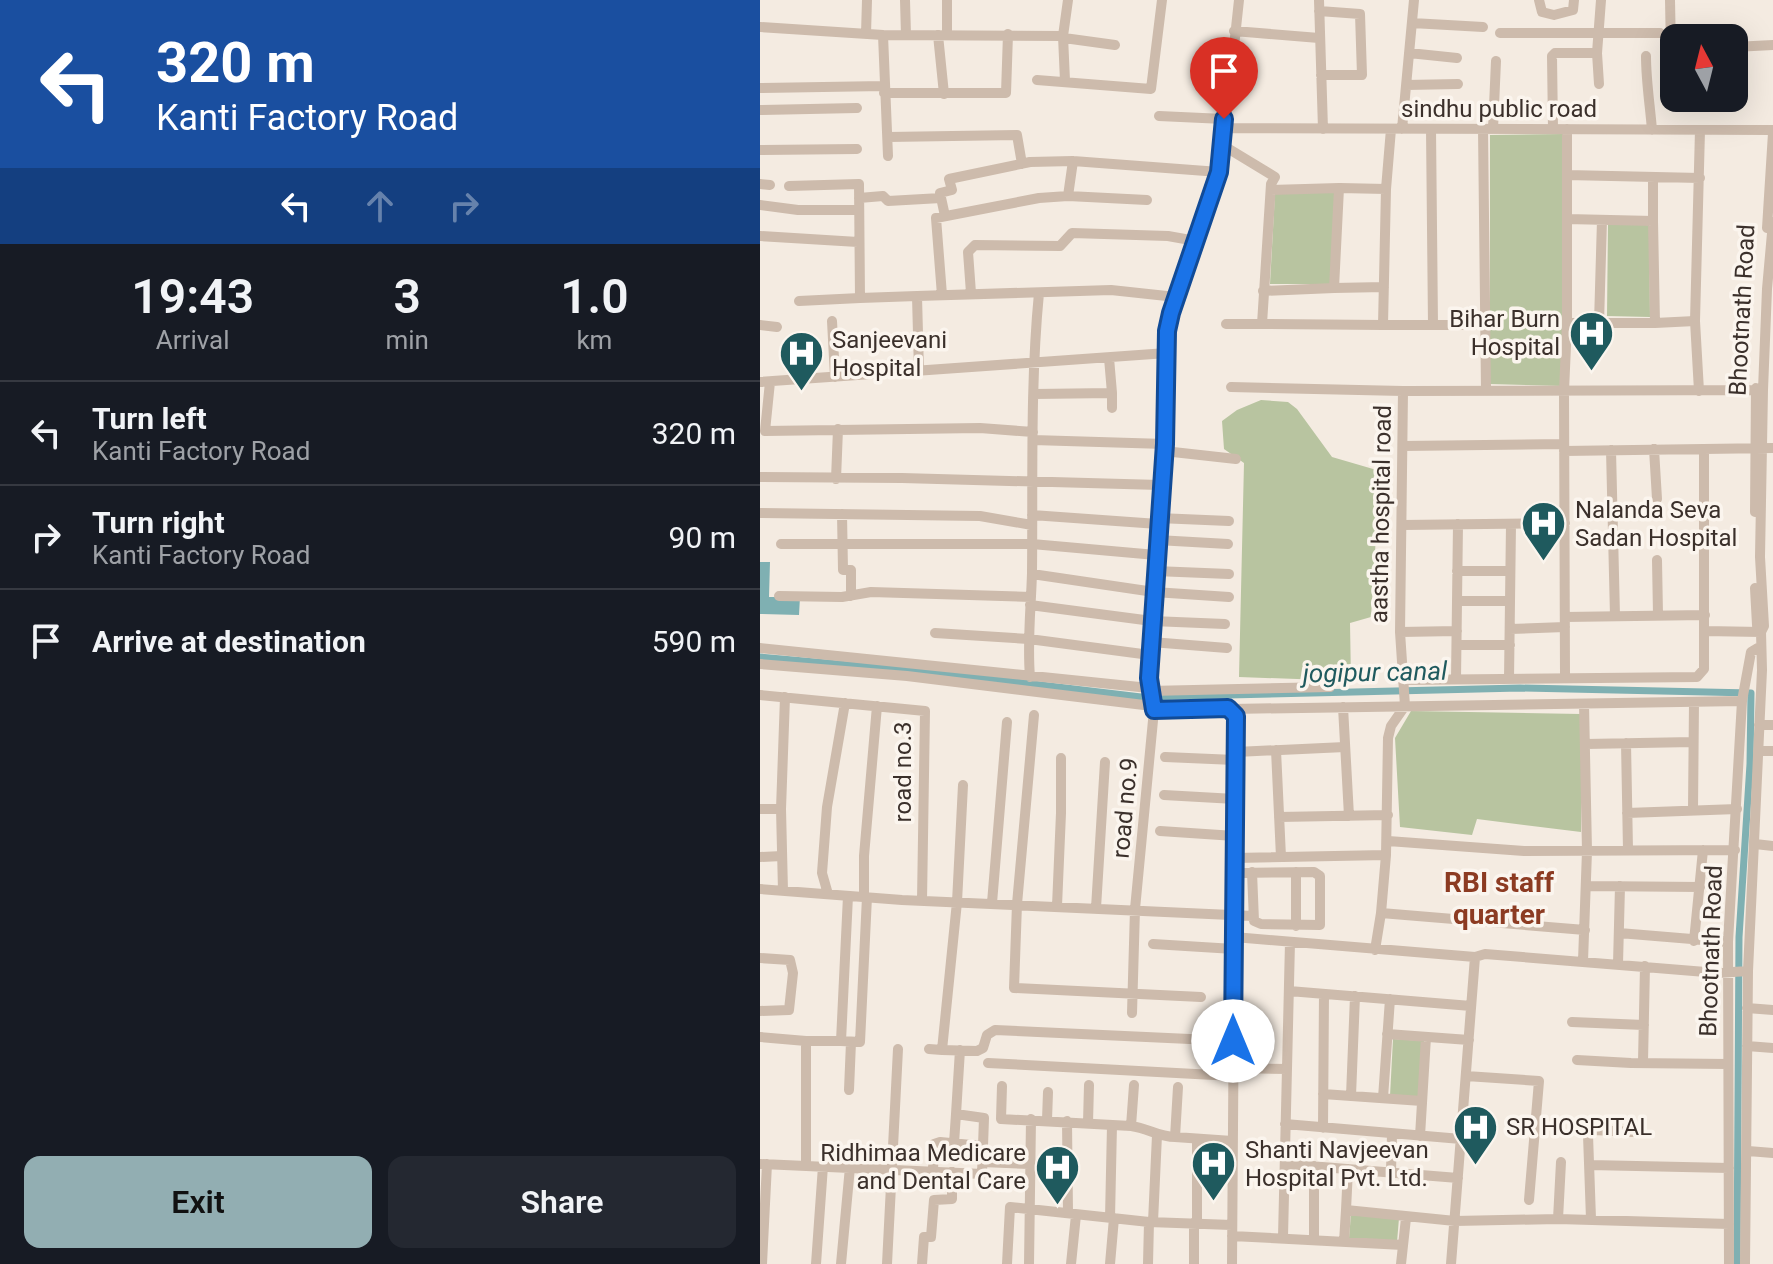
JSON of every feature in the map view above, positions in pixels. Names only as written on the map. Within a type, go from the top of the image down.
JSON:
[{"type":"street","points":[[866,34],[867,0]]},
{"type":"street","points":[[905,0],[906,35]]},
{"type":"street","points":[[944,94],[942,35],[947,0]]},
{"type":"street","points":[[1065,81],[1063,37],[1068,0]]},
{"type":"street","points":[[1037,80],[1151,89],[1162,0]]},
{"type":"street","name":"road no.9","points":[[1132,1013],[1135,909],[1151,699],[1150,655],[1164,448],[1167,331],[1219,172],[1239,0]]},
{"type":"street","points":[[1383,325],[1386,189],[1406,85],[1414,0]]},
{"type":"street","points":[[1539,0],[1542,12],[1554,15],[1573,10],[1574,0]]},
{"type":"street","points":[[1599,84],[1597,53],[1601,0]]},
{"type":"street","points":[[1670,0],[1670,24]]},
{"type":"street","points":[[1321,75],[1362,75],[1360,14],[1319,5],[1319,38],[1323,129]]},
{"type":"street","points":[[1412,23],[1483,27]]},
{"type":"street","points":[[760,27],[883,35],[1008,34],[1063,37],[1115,45]]},
{"type":"street","points":[[1234,31],[1319,38]]},
{"type":"street","points":[[1500,33],[1660,33]]},
{"type":"street","points":[[760,88],[1006,93],[1008,34]]},
{"type":"street","points":[[883,35],[888,156]]},
{"type":"street","points":[[1748,46],[1773,45]]},
{"type":"street","points":[[1409,53],[1457,58]]},
{"type":"street","points":[[1553,129],[1552,56],[1555,53],[1597,53]]},
{"type":"street","points":[[1646,56],[1652,130]]},
{"type":"street","points":[[1486,390],[1488,129],[1496,61]]},
{"type":"street","points":[[1406,85],[1458,84]]},
{"type":"street","points":[[760,110],[857,108]]},
{"type":"street","name":"sindhu public road","points":[[1159,116],[1224,124],[1323,129],[1773,131]]},
{"type":"street","points":[[1431,129],[1433,325]]},
{"type":"street","points":[[1565,678],[1567,129]]},
{"type":"street","points":[[1699,391],[1695,321],[1700,130]]},
{"type":"street","name":"Bhootnath Road","points":[[1766,330],[1773,131]]},
{"type":"street","points":[[888,137],[1017,135],[1022,164]]},
{"type":"street","points":[[1224,146],[1275,177],[1271,190],[1262,324]]},
{"type":"street","points":[[760,150],[857,149]]},
{"type":"street","points":[[1068,196],[1073,161]]},
{"type":"street","points":[[945,216],[940,193],[952,190],[949,179],[1022,164],[1073,161],[1219,172]]},
{"type":"street","points":[[1567,175],[1700,178]]},
{"type":"street","points":[[1653,177],[1655,323]]},
{"type":"street","points":[[789,186],[859,184],[860,298]]},
{"type":"street","points":[[1334,288],[1340,188]]},
{"type":"street","points":[[1271,190],[1386,189]]},
{"type":"street","points":[[859,198],[883,196],[888,201],[941,198]]},
{"type":"street","points":[[942,295],[936,218],[1016,202],[1068,196],[1147,200]]},
{"type":"street","points":[[760,205],[798,210],[859,210]]},
{"type":"street","points":[[1567,219],[1653,221]]},
{"type":"street","points":[[1599,323],[1602,220]]},
{"type":"street","name":"Bhootnath Road","points":[[1729,1264],[1728,1064],[1755,844],[1759,725],[1767,690],[1761,632],[1757,625],[1763,608],[1760,557],[1764,448],[1760,391],[1773,222]]},
{"type":"street","points":[[971,293],[968,252],[975,245],[1060,246],[1072,233],[1168,236],[1196,241]]},
{"type":"street","points":[[760,236],[858,242]]},
{"type":"street","points":[[1263,291],[1384,287]]},
{"type":"street","points":[[799,301],[1111,290],[1176,297]]},
{"type":"street","points":[[1030,677],[1033,364],[1039,293]]},
{"type":"street","points":[[917,296],[919,372]]},
{"type":"street","points":[[832,321],[835,377]]},
{"type":"street","points":[[1567,323],[1695,321]]},
{"type":"street","points":[[1226,324],[1486,325]]},
{"type":"street","points":[[760,325],[777,327]]},
{"type":"street","points":[[1167,353],[765,382],[765,431],[980,428],[1236,459]]},
{"type":"street","points":[[1109,358],[1112,408]]},
{"type":"street","points":[[1231,387],[1403,391],[1760,391]]},
{"type":"street","name":"aastha hospital road","points":[[1403,391],[1400,632],[1404,703]]},
{"type":"street","points":[[1034,394],[1112,393]]},
{"type":"street","points":[[836,479],[838,429]]},
{"type":"street","points":[[1403,446],[1611,450],[1764,448]]},
{"type":"street","points":[[1654,449],[1657,499]]},
{"type":"street","points":[[1402,683],[1456,679],[1697,677],[1704,669],[1704,449]]},
{"type":"street","points":[[1611,450],[1615,616]]},
{"type":"street","points":[[760,477],[1160,485]]},
{"type":"street","points":[[760,513],[1229,521]]},
{"type":"street","points":[[842,514],[843,570],[851,570],[851,596]]},
{"type":"street","points":[[1403,525],[1565,523]]},
{"type":"street","points":[[1456,679],[1458,524]]},
{"type":"street","points":[[1509,679],[1511,524]]},
{"type":"street","points":[[1157,540],[1228,544]]},
{"type":"street","points":[[781,544],[1032,544],[1156,555]]},
{"type":"street","points":[[1657,560],[1658,615]]},
{"type":"street","points":[[1155,571],[1229,574]]},
{"type":"street","points":[[1457,571],[1510,571]]},
{"type":"street","points":[[1032,574],[1154,592],[1229,597]]},
{"type":"street","points":[[779,596],[851,596],[871,592],[1030,601],[1152,621],[1225,624]]},
{"type":"street","points":[[1457,601],[1510,601]]},
{"type":"street","points":[[1510,629],[1615,616],[1705,615]]},
{"type":"street","points":[[1400,632],[1457,631]]},
{"type":"street","points":[[1705,631],[1761,632]]},
{"type":"street","points":[[935,633],[1029,639],[1150,655]]},
{"type":"street","points":[[1151,642],[1227,648]]},
{"type":"street","points":[[1457,645],[1510,645]]},
{"type":"street","name":"Bhootnath Road","points":[[1745,1264],[1747,1008],[1728,942],[1743,698],[1751,652],[1761,646]]},
{"type":"street","points":[[760,648],[1030,677],[1151,699],[1330,687]]},
{"type":"street","points":[[760,664],[1231,709],[1404,703],[1694,702],[1743,698]]},
{"type":"street","name":"road no.3","points":[[760,695],[925,711],[922,901]]},
{"type":"street","points":[[783,891],[781,809],[785,697]]},
{"type":"street","points":[[1693,810],[1694,702]]},
{"type":"street","points":[[828,894],[822,873],[827,807],[845,703]]},
{"type":"street","points":[[1375,950],[1388,841],[1388,738],[1404,703]]},
{"type":"street","points":[[1583,961],[1587,851],[1584,704]]},
{"type":"street","points":[[760,1037],[860,1042],[866,897],[864,856],[877,706]]},
{"type":"street","points":[[1343,707],[1349,816]]},
{"type":"street","points":[[1231,709],[1236,716],[1232,1264]]},
{"type":"street","points":[[1034,715],[1017,904],[1014,988],[1201,997]]},
{"type":"street","points":[[992,903],[1007,722]]},
{"type":"street","points":[[1759,725],[1773,725]]},
{"type":"street","points":[[1586,744],[1693,742]]},
{"type":"street","points":[[1626,743],[1628,850]]},
{"type":"street","points":[[1165,757],[1236,756],[1276,750],[1345,747]]},
{"type":"street","points":[[1276,750],[1281,857]]},
{"type":"street","points":[[1758,751],[1773,751]]},
{"type":"street","points":[[1057,906],[1061,758]]},
{"type":"street","points":[[1096,908],[1105,762]]},
{"type":"street","points":[[942,1050],[957,902],[963,785]]},
{"type":"street","points":[[1164,795],[1235,799]]},
{"type":"street","points":[[760,809],[781,809]]},
{"type":"street","points":[[1627,813],[1737,809]]},
{"type":"street","points":[[1279,817],[1388,815]]},
{"type":"street","points":[[1160,831],[1235,836]]},
{"type":"street","points":[[1388,841],[1524,851],[1735,850]]},
{"type":"street","points":[[1755,844],[1773,846]]},
{"type":"street","points":[[1694,941],[1703,850]]},
{"type":"street","points":[[1235,858],[1386,855]]},
{"type":"street","points":[[760,857],[782,856]]},
{"type":"street","points":[[1235,873],[1252,872],[1314,872],[1320,876],[1321,923],[1315,927],[1254,921],[1252,872]]},
{"type":"street","points":[[1296,872],[1296,926]]},
{"type":"street","points":[[1586,886],[1700,887]]},
{"type":"street","points":[[1618,964],[1620,886]]},
{"type":"street","points":[[760,889],[922,901],[1253,916]]},
{"type":"street","points":[[848,896],[846,1042],[849,1090]]},
{"type":"street","points":[[1381,913],[1585,930]]},
{"type":"street","points":[[1619,933],[1728,942]]},
{"type":"street","points":[[1234,937],[1475,957],[1485,954],[1737,972]]},
{"type":"street","points":[[1283,1237],[1290,942]]},
{"type":"street","points":[[1153,944],[1234,949]]},
{"type":"street","points":[[1451,1264],[1475,957]]},
{"type":"street","points":[[760,958],[790,960],[793,965],[789,1010],[760,1011]]},
{"type":"street","points":[[1643,1062],[1645,966]]},
{"type":"street","points":[[1289,991],[1471,1006]]},
{"type":"street","points":[[1323,1128],[1324,994]]},
{"type":"street","points":[[1351,1096],[1355,996]]},
{"type":"street","points":[[1383,1098],[1390,999]]},
{"type":"street","points":[[1747,1008],[1773,1010]]},
{"type":"street","points":[[1572,1022],[1644,1025]]},
{"type":"street","points":[[929,1049],[983,1048],[987,1035],[995,1030],[1233,1041]]},
{"type":"street","points":[[1387,1034],[1469,1040]]},
{"type":"street","points":[[1420,1136],[1426,1037]]},
{"type":"street","points":[[806,1041],[806,1165]]},
{"type":"street","points":[[1747,1046],[1773,1048]]},
{"type":"street","points":[[887,1264],[898,1049]]},
{"type":"street","points":[[954,1143],[960,1050]]},
{"type":"street","points":[[1577,1060],[1728,1064]]},
{"type":"street","points":[[988,1063],[1233,1072],[1287,1069]]},
{"type":"street","points":[[1466,1076],[1539,1081],[1529,1200]]},
{"type":"street","points":[[1088,1123],[1089,1085]]},
{"type":"street","points":[[1131,1126],[1134,1085]]},
{"type":"street","points":[[1001,1119],[1002,1086]]},
{"type":"street","points":[[1175,1137],[1178,1087]]},
{"type":"street","points":[[1047,1120],[1048,1092]]},
{"type":"street","points":[[1323,1094],[1422,1101]]},
{"type":"street","points":[[956,1114],[1131,1126],[1149,1129],[1157,1135],[1232,1141]]},
{"type":"street","points":[[762,1264],[764,1164],[982,1174],[984,1118]]},
{"type":"street","points":[[1029,1264],[1031,1119]]},
{"type":"street","points":[[1067,1121],[1071,1264]]},
{"type":"street","points":[[1285,1124],[1461,1139]]},
{"type":"street","points":[[1110,1264],[1112,1125]]},
{"type":"street","points":[[1591,1219],[1590,1132],[1632,1132]]},
{"type":"street","points":[[1391,1172],[1392,1134]]},
{"type":"street","points":[[1148,1264],[1157,1135]]},
{"type":"street","points":[[1194,1264],[1197,1140]]},
{"type":"street","points":[[933,1171],[934,1144],[982,1146]]},
{"type":"street","points":[[1748,1151],[1773,1153]]},
{"type":"street","points":[[982,1162],[1029,1164]]},
{"type":"street","points":[[1558,1219],[1561,1162]]},
{"type":"street","points":[[1285,1164],[1458,1178]]},
{"type":"street","points":[[1590,1165],[1729,1168]]},
{"type":"street","points":[[816,1264],[823,1166]]},
{"type":"street","points":[[1314,1166],[1314,1240]]},
{"type":"street","points":[[841,1264],[850,1167]]},
{"type":"street","points":[[1344,1242],[1348,1169]]},
{"type":"street","points":[[922,1264],[924,1237],[931,1237],[934,1200],[952,1199],[952,1172]]},
{"type":"street","points":[[1007,1264],[1010,1207],[1151,1222],[1196,1223],[1314,1240],[1403,1245]]},
{"type":"street","points":[[1346,1210],[1455,1221],[1729,1218],[1745,1214]]},
{"type":"street","points":[[1401,1264],[1406,1218]]},
{"type":"green space","points":[[1563,134],[1562,386],[1490,384],[1490,135]]},
{"type":"green space","points":[[1275,193],[1338,193],[1334,284],[1270,284]]},
{"type":"green space","points":[[1608,224],[1649,224],[1650,317],[1607,316]]},
{"type":"green space","points":[[1261,400],[1288,402],[1297,409],[1332,457],[1380,471],[1371,617],[1350,623],[1351,681],[1239,677],[1244,463],[1224,449],[1222,421],[1237,410]]},
{"type":"green space","points":[[1411,711],[1581,714],[1581,832],[1477,819],[1472,835],[1400,827],[1395,738]]},
{"type":"green space","points":[[1393,1039],[1424,1041],[1421,1097],[1390,1096]]},
{"type":"green space","points":[[1351,1214],[1399,1218],[1397,1242],[1349,1238]]},
{"type":"water","points":[[760,562],[770,562],[769,597],[800,597],[799,615],[760,614]]},
{"type":"waterway","name":"jogipur canal","points":[[760,657],[939,673],[1141,697],[1520,688],[1751,693],[1750,764],[1739,937],[1737,1264]]},
{"type":"place","name":"Bihar Burn Hospital","points":[[1591,372]]},
{"type":"place","name":"Sanjeevani Hospital","points":[[801,393]]},
{"type":"place","name":"Nalanda Seva Sadan Hospital","points":[[1544,563]]},
{"type":"place","name":"SR HOSPITAL","points":[[1475,1166]]},
{"type":"place","name":"Shanti Navjeevan Hospital Pvt. Ltd.","points":[[1214,1203]]},
{"type":"place","name":"Ridhimaa Medicare and Dental Care","points":[[1057,1206]]},
{"type":"district","name":"RBI staff quarter","points":[[1499,898]]},
{"type":"route","points":[[1224,119],[1224,146],[1219,172],[1167,331],[1165,444],[1149,691],[1154,710],[1228,708],[1236,716],[1233,1041]]}]
